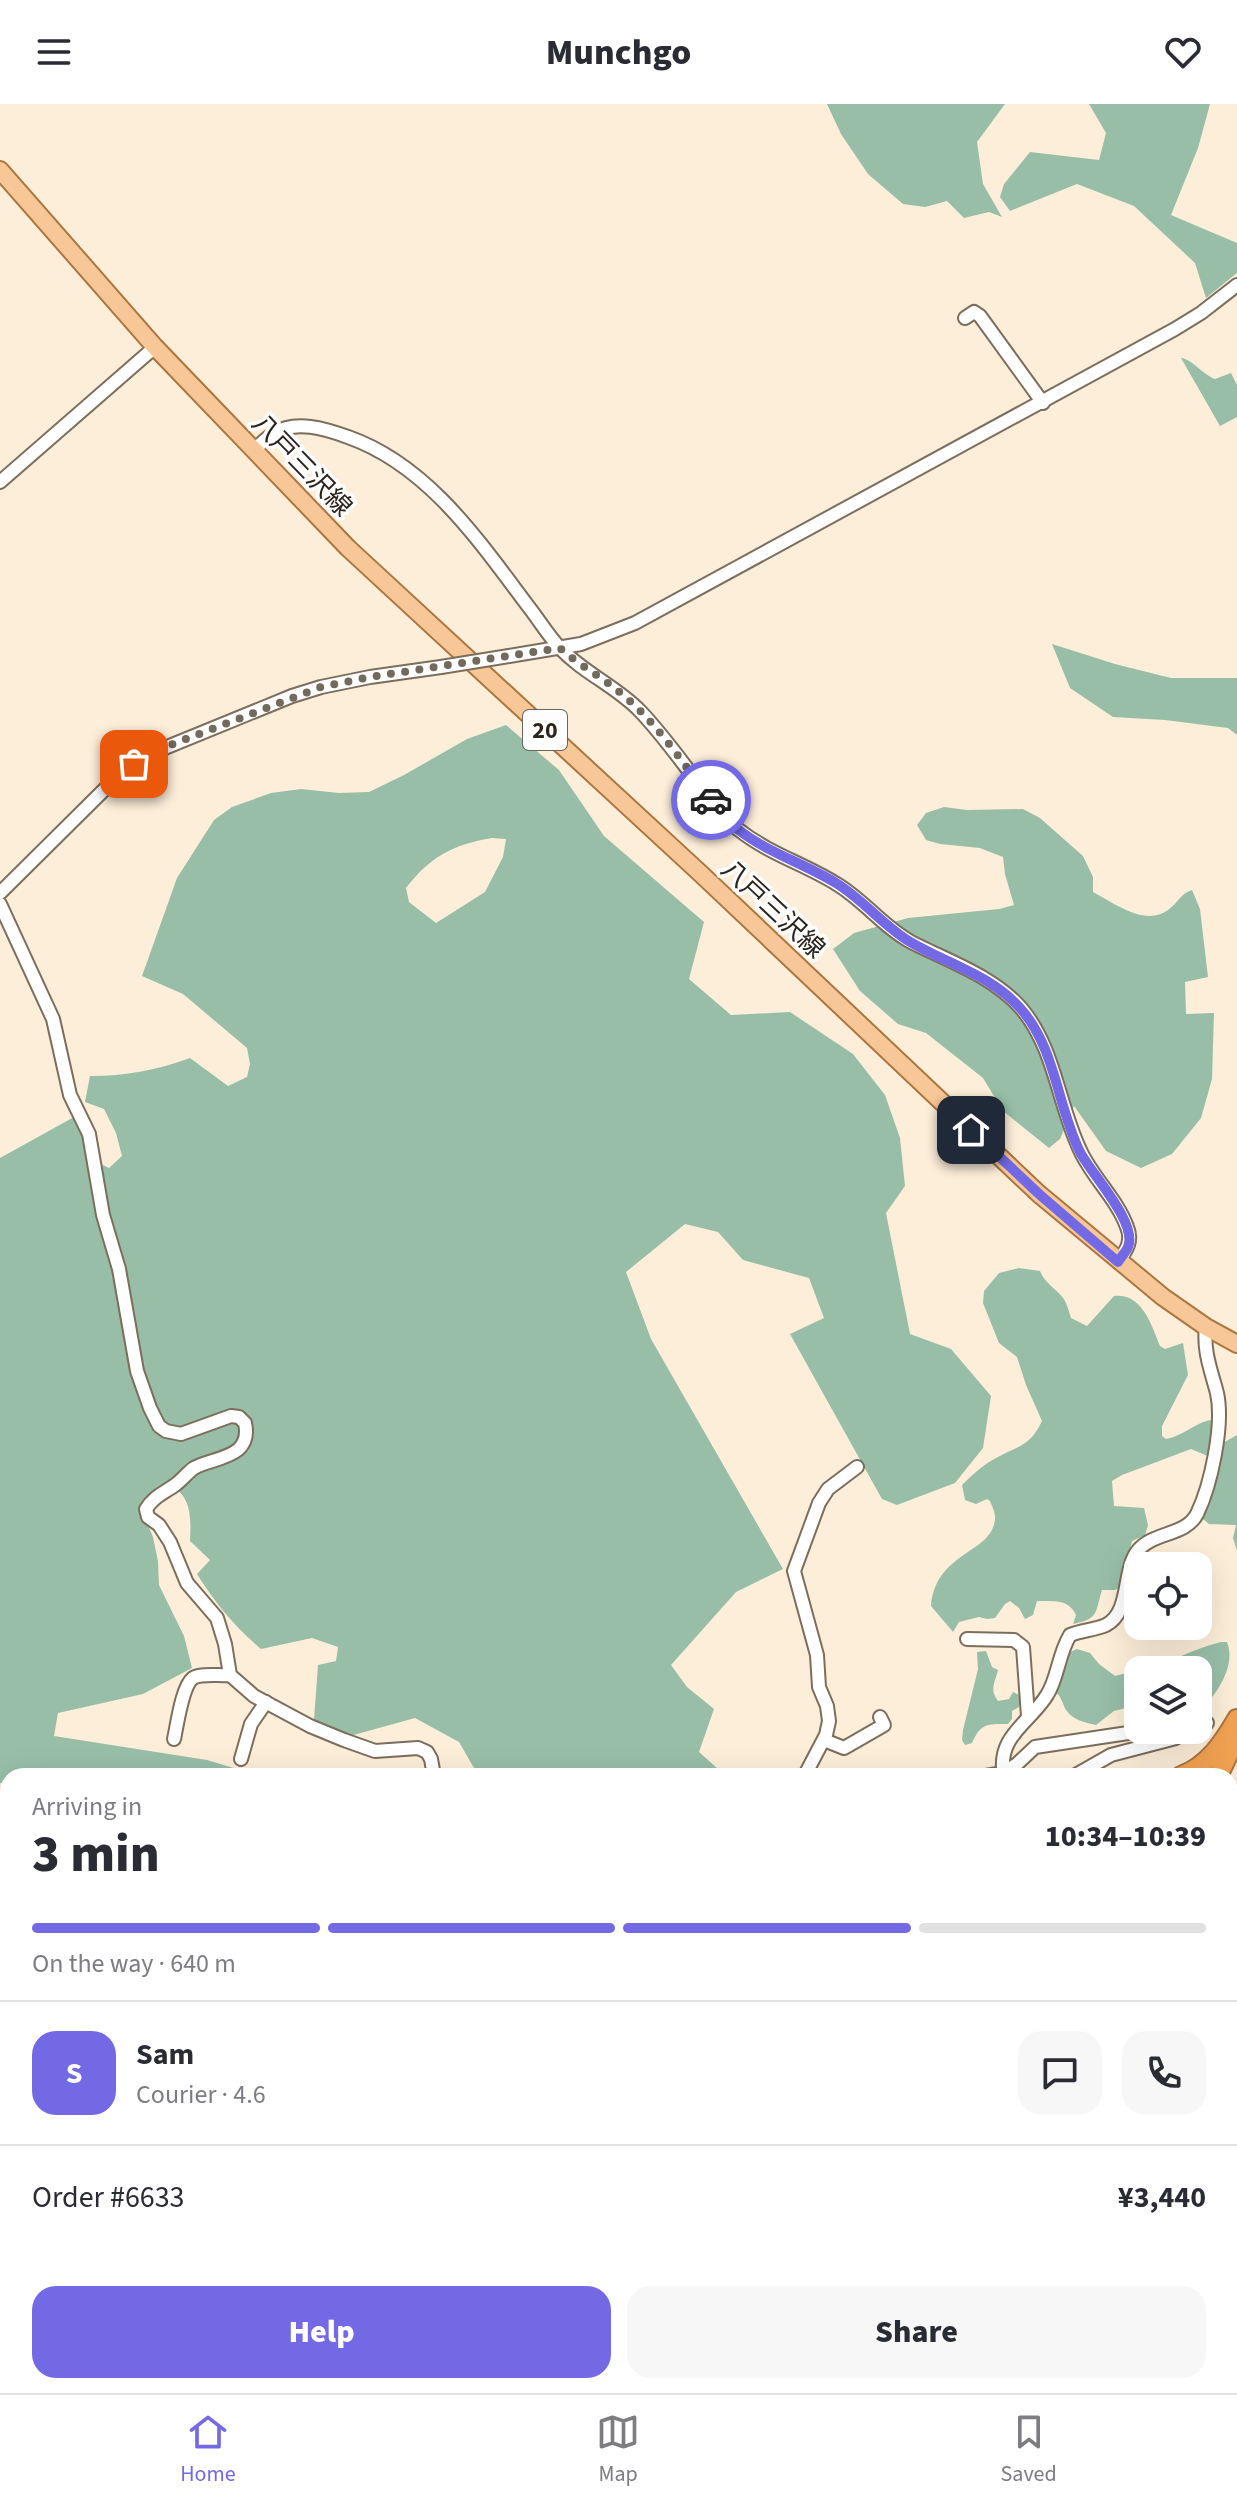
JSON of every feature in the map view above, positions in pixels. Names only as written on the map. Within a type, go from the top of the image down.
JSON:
[{"type":"highway","points":[[1197,1768],[1212,1755],[1237,1719]]},
{"type":"highway","points":[[1222,1768],[1237,1736]]},
{"type":"main road","name":"八戸三沢線","points":[[0,170],[155,347],[348,548],[700,873],[1039,1194],[1163,1297],[1237,1344]]},
{"type":"street","points":[[0,893],[118,776],[150,754],[321,687],[560,648],[607,636],[1043,403],[1201,313],[1237,285]]},
{"type":"street","points":[[965,318],[974,312],[980,316],[1043,403]]},
{"type":"street","points":[[0,482],[155,347]]},
{"type":"street","points":[[254,450],[276,431],[316,427],[362,442],[397,460],[422,479],[481,544],[560,648],[623,695],[642,714],[738,830],[833,881],[908,940],[1004,991],[1035,1026],[1080,1153],[1129,1230],[1129,1246],[1118,1262]]},
{"type":"street","points":[[0,904],[53,1019],[70,1095],[89,1134],[103,1215],[119,1269],[137,1371],[150,1408],[159,1426],[181,1434],[231,1416],[239,1417],[245,1423],[244,1441],[228,1457],[197,1466],[150,1501],[146,1509],[148,1517],[159,1525],[170,1542],[187,1583],[217,1618],[230,1675],[254,1696],[310,1726],[375,1751],[418,1748],[427,1752],[433,1768]]},
{"type":"street","points":[[1004,1768],[1008,1743],[1048,1694],[1060,1654],[1070,1635],[1113,1620],[1121,1608],[1131,1563],[1139,1549],[1146,1542],[1183,1528],[1197,1514],[1219,1433],[1218,1396],[1207,1359],[1206,1327]]},
{"type":"street","points":[[809,1768],[824,1740],[829,1721],[819,1687],[817,1655],[794,1571],[819,1503],[828,1489],[857,1467]]},
{"type":"street","points":[[967,1639],[1014,1640],[1023,1647],[1028,1716]]},
{"type":"street","points":[[174,1739],[189,1681],[195,1677],[230,1675]]},
{"type":"street","points":[[241,1759],[251,1724],[266,1702]]},
{"type":"street","points":[[824,1740],[844,1748],[884,1725],[880,1717]]},
{"type":"street","points":[[1012,1768],[1035,1747],[1124,1734]]},
{"type":"street","points":[[1088,1768],[1111,1755],[1153,1744]]},
{"type":"green space","points":[[827,104],[1005,104],[977,142],[983,184],[1002,217],[989,212],[964,218],[947,201],[925,207],[903,204],[868,174],[841,134]]},
{"type":"green space","points":[[1089,104],[1210,104],[1198,148],[1171,215],[1237,243],[1237,273],[1206,298],[1195,263],[1134,206],[1077,184],[1010,211],[1000,197],[1004,184],[1030,152],[1099,160],[1106,133]]},
{"type":"green space","points":[[1181,358],[1215,379],[1231,373],[1237,385],[1237,417],[1220,426]]},
{"type":"green space","points":[[1052,644],[1171,678],[1237,678],[1237,735],[1228,728],[1113,717],[1070,688]]},
{"type":"green space","points":[[506,725],[559,770],[604,836],[704,922],[689,979],[731,1015],[790,1012],[853,1054],[885,1095],[900,1138],[905,1186],[886,1213],[910,1334],[951,1349],[991,1396],[983,1448],[955,1483],[897,1505],[882,1499],[790,1334],[824,1318],[809,1278],[743,1260],[718,1232],[685,1224],[626,1272],[651,1339],[783,1569],[736,1592],[671,1665],[687,1687],[714,1709],[699,1752],[717,1768],[474,1768],[459,1742],[415,1718],[350,1736],[314,1720],[318,1665],[336,1661],[338,1647],[312,1638],[261,1649],[243,1632],[218,1605],[197,1574],[210,1560],[190,1541],[187,1504],[173,1487],[156,1493],[140,1506],[153,1537],[159,1585],[184,1636],[192,1668],[143,1694],[58,1713],[54,1736],[207,1760],[234,1768],[0,1768],[0,1158],[74,1117],[99,1163],[109,1168],[122,1156],[116,1133],[104,1109],[85,1102],[90,1076],[141,1072],[190,1058],[228,1086],[247,1077],[250,1064],[247,1048],[183,994],[142,976],[177,878],[214,820],[232,807],[271,793],[301,789],[369,792],[467,739]],"holes":[[[492,838],[506,839],[503,857],[485,892],[436,923],[409,902],[406,888],[424,868],[454,848]]]},
{"type":"green space","points":[[944,807],[967,810],[1023,809],[1040,818],[1083,856],[1093,877],[1093,892],[1130,912],[1159,915],[1192,890],[1200,909],[1208,977],[1185,982],[1186,1014],[1214,1013],[1212,1079],[1201,1118],[1172,1154],[1141,1168],[1106,1151],[1074,1106],[1060,1139],[1049,1148],[1003,1111],[983,1078],[926,1033],[898,1024],[860,991],[833,949],[854,933],[908,918],[1014,905],[1003,857],[980,848],[926,840],[917,825],[926,813]]},
{"type":"green space","points":[[1019,1268],[1040,1271],[1064,1300],[1071,1318],[1087,1326],[1114,1296],[1132,1299],[1144,1312],[1160,1346],[1165,1349],[1183,1343],[1188,1375],[1162,1426],[1162,1436],[1166,1439],[1172,1437],[1210,1420],[1215,1424],[1210,1457],[1191,1449],[1112,1481],[1114,1506],[1144,1508],[1148,1525],[1145,1535],[1132,1541],[1129,1552],[1124,1552],[1121,1587],[1102,1590],[1092,1617],[1073,1624],[1076,1615],[1069,1606],[1060,1602],[1037,1601],[1033,1615],[1025,1619],[1019,1608],[1010,1601],[995,1618],[979,1617],[959,1622],[953,1632],[931,1606],[935,1588],[953,1564],[992,1531],[995,1517],[987,1499],[976,1504],[965,1500],[962,1485],[988,1463],[1029,1440],[1042,1421],[1017,1357],[999,1343],[983,1303],[984,1291],[999,1273]]},
{"type":"green space","points":[[1237,1435],[1237,1551],[1233,1538],[1236,1525],[1209,1524],[1203,1519],[1203,1513],[1221,1444]]},
{"type":"green space","points":[[1227,1642],[1227,1671],[1212,1698],[1212,1656],[1180,1656]]},
{"type":"green space","points":[[1077,1649],[1090,1653],[1115,1676],[1124,1674],[1124,1708],[1114,1711],[1096,1725],[1069,1714],[1056,1692],[1070,1652]]},
{"type":"green space","points":[[986,1651],[992,1667],[998,1670],[993,1689],[998,1701],[1009,1699],[1013,1692],[1023,1697],[1019,1707],[1012,1711],[1008,1724],[986,1726],[972,1743],[965,1745],[963,1730],[978,1669],[977,1652]]},
{"type":"way so far","points":[[134,764],[168,746],[321,687],[560,648],[623,695],[642,714],[711,800]]},
{"type":"route","points":[[711,800],[738,830],[833,881],[908,940],[1004,991],[1020,1008],[1035,1026],[1080,1153],[1129,1230],[1129,1246],[1118,1262],[971,1130]]}]
